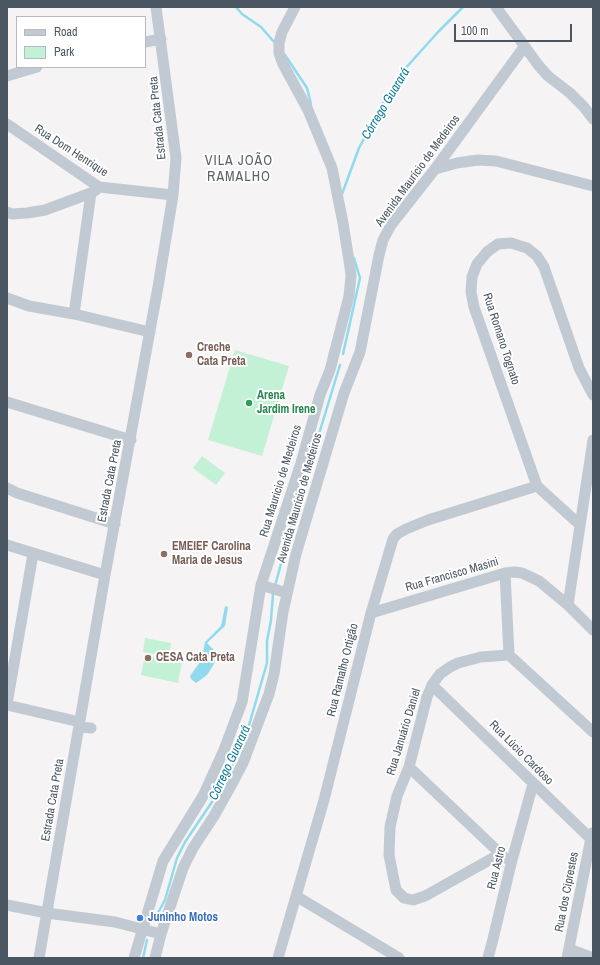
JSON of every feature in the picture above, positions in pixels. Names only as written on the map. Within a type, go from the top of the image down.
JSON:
[{"type":"street","name":"Estrada Cata Preta","points":[[39,958],[105,575],[131,440],[173,195],[176,158],[156,7]]},
{"type":"street","name":"Rua Mauricio de Medeiros","points":[[134,958],[141,930],[163,860],[203,796],[224,750],[242,702],[261,585],[301,463],[320,395],[330,370],[349,296],[351,276],[343,223],[332,168],[308,110],[283,64],[279,48],[282,32],[295,7]]},
{"type":"street","points":[[496,7],[524,47],[548,76],[570,93],[584,107],[593,119]]},
{"type":"street","points":[[146,42],[161,39]]},
{"type":"street","name":"Avenida Maurício de Medeiros","points":[[155,958],[161,934],[183,868],[243,763],[269,694],[274,674],[281,619],[298,547],[344,393],[360,352],[383,240],[391,225],[435,169],[524,47]]},
{"type":"street","points":[[7,76],[34,68]]},
{"type":"street","name":"Rua Dom Henrique","points":[[7,124],[95,190],[173,195]]},
{"type":"street","points":[[435,169],[456,163],[478,160],[496,161],[593,186]]},
{"type":"street","points":[[7,212],[12,214],[27,214],[45,210],[95,190]]},
{"type":"street","points":[[74,314],[95,190]]},
{"type":"street","name":"Rua Romano Tognato","points":[[580,525],[537,486],[474,307],[471,292],[472,277],[477,264],[487,252],[498,244],[511,243],[527,248],[537,256],[544,267],[580,368],[593,395]]},
{"type":"street","points":[[7,298],[29,306],[74,314],[150,332]]},
{"type":"street","points":[[7,402],[131,440]]},
{"type":"street","points":[[568,605],[593,440]]},
{"type":"street","name":"Rua Ramalho Ortigão","points":[[278,958],[324,800],[371,613],[393,539],[397,534],[428,520],[537,486]]},
{"type":"street","points":[[7,488],[17,493],[115,524]]},
{"type":"street","points":[[7,545],[105,575]]},
{"type":"street","points":[[33,554],[7,704],[91,728]]},
{"type":"street","points":[[504,573],[508,655],[593,732]]},
{"type":"street","name":"Rua Francisco Masini","points":[[371,613],[504,573],[522,573],[539,581],[568,605],[593,630]]},
{"type":"street","points":[[261,585],[287,593]]},
{"type":"street","name":"Rua Januário Daniel","points":[[500,854],[425,896],[413,900],[404,898],[396,890],[389,855],[390,827],[397,796],[408,767],[432,685],[440,674],[458,663],[481,657],[508,655]]},
{"type":"street","name":"Rua Lúcio Cardoso","points":[[432,685],[490,740],[533,784],[592,835]]},
{"type":"street","points":[[408,767],[511,864]]},
{"type":"street","name":"Rua Astro","points":[[488,958],[511,864],[533,784]]},
{"type":"street","name":"Rua dos Ciprestes","points":[[568,953],[592,835]]},
{"type":"street","points":[[296,896],[399,958]]},
{"type":"street","points":[[7,905],[47,913],[115,922],[161,934]]},
{"type":"street","points":[[568,953],[593,958]]},
{"type":"green space","name":"Arena Jardim Irene","points":[[235,350],[289,366],[262,456],[208,440]]},
{"type":"green space","points":[[202,456],[225,473],[216,485],[193,468]]},
{"type":"green space","points":[[145,638],[171,643],[169,657],[143,652]]},
{"type":"green space","points":[[145,655],[182,662],[178,683],[141,675]]},
{"type":"water","points":[[225,606],[228,607],[225,626],[207,643],[217,653],[214,664],[207,675],[196,683],[190,676],[202,659],[205,642],[221,626]]},
{"type":"waterway","name":"Córrego Guarará","points":[[236,7],[242,14],[261,27],[275,43]]},
{"type":"waterway","name":"Córrego Guarará","points":[[342,194],[359,148],[382,105],[403,71],[463,7]]},
{"type":"waterway","name":"Córrego Guarará","points":[[285,55],[307,88],[311,104]]},
{"type":"waterway","name":"Córrego Guarará","points":[[343,354],[360,278],[354,258]]},
{"type":"waterway","name":"Córrego Guarará","points":[[275,586],[293,519],[340,365]]},
{"type":"waterway","name":"Córrego Guarará","points":[[154,920],[165,900],[177,858],[185,842],[218,793],[245,739],[267,663],[267,641],[271,620],[273,594]]},
{"type":"waterway","name":"Córrego Guarará","points":[[143,958],[147,940]]},
{"type":"place","name":"Creche Cata Preta","points":[[189,355]]},
{"type":"place","name":"Arena Jardim Irene","points":[[249,403]]},
{"type":"place","name":"EMEIEF Carolina Maria de Jesus","points":[[164,554]]},
{"type":"place","name":"CESA Cata Preta","points":[[148,658]]},
{"type":"place","name":"Juninho Motos","points":[[140,918]]},
{"type":"district","name":"VILA JOÃO RAMALHO","points":[[239,170]]}]
